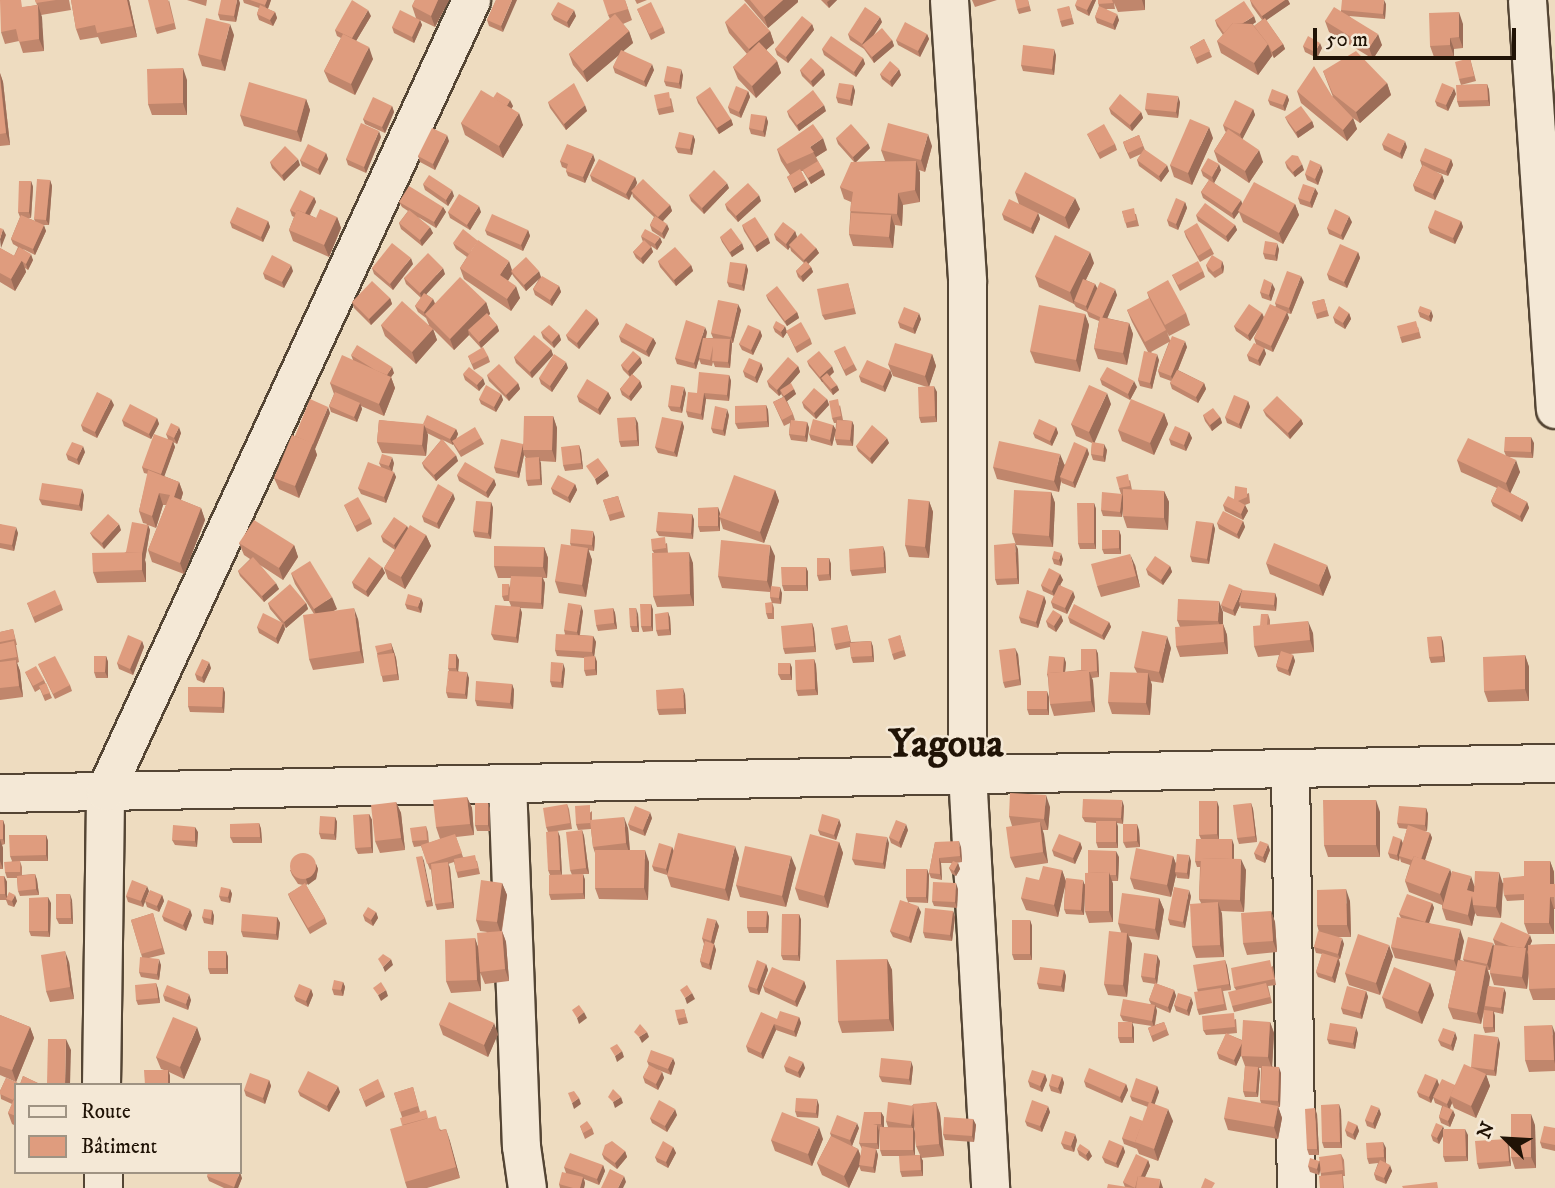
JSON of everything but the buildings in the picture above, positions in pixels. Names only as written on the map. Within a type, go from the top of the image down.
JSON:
[{"type":"street","points":[[102,1083],[105,791],[471,0]]},
{"type":"street","points":[[949,0],[967,281],[967,773],[989,1188]]},
{"type":"street","points":[[1527,0],[1555,409]]},
{"type":"street","points":[[0,793],[1555,763]]},
{"type":"street","points":[[1290,768],[1296,1188]]},
{"type":"street","points":[[507,783],[521,1146],[527,1188]]},
{"type":"district","name":"Yagoua","points":[[946,745]]}]
